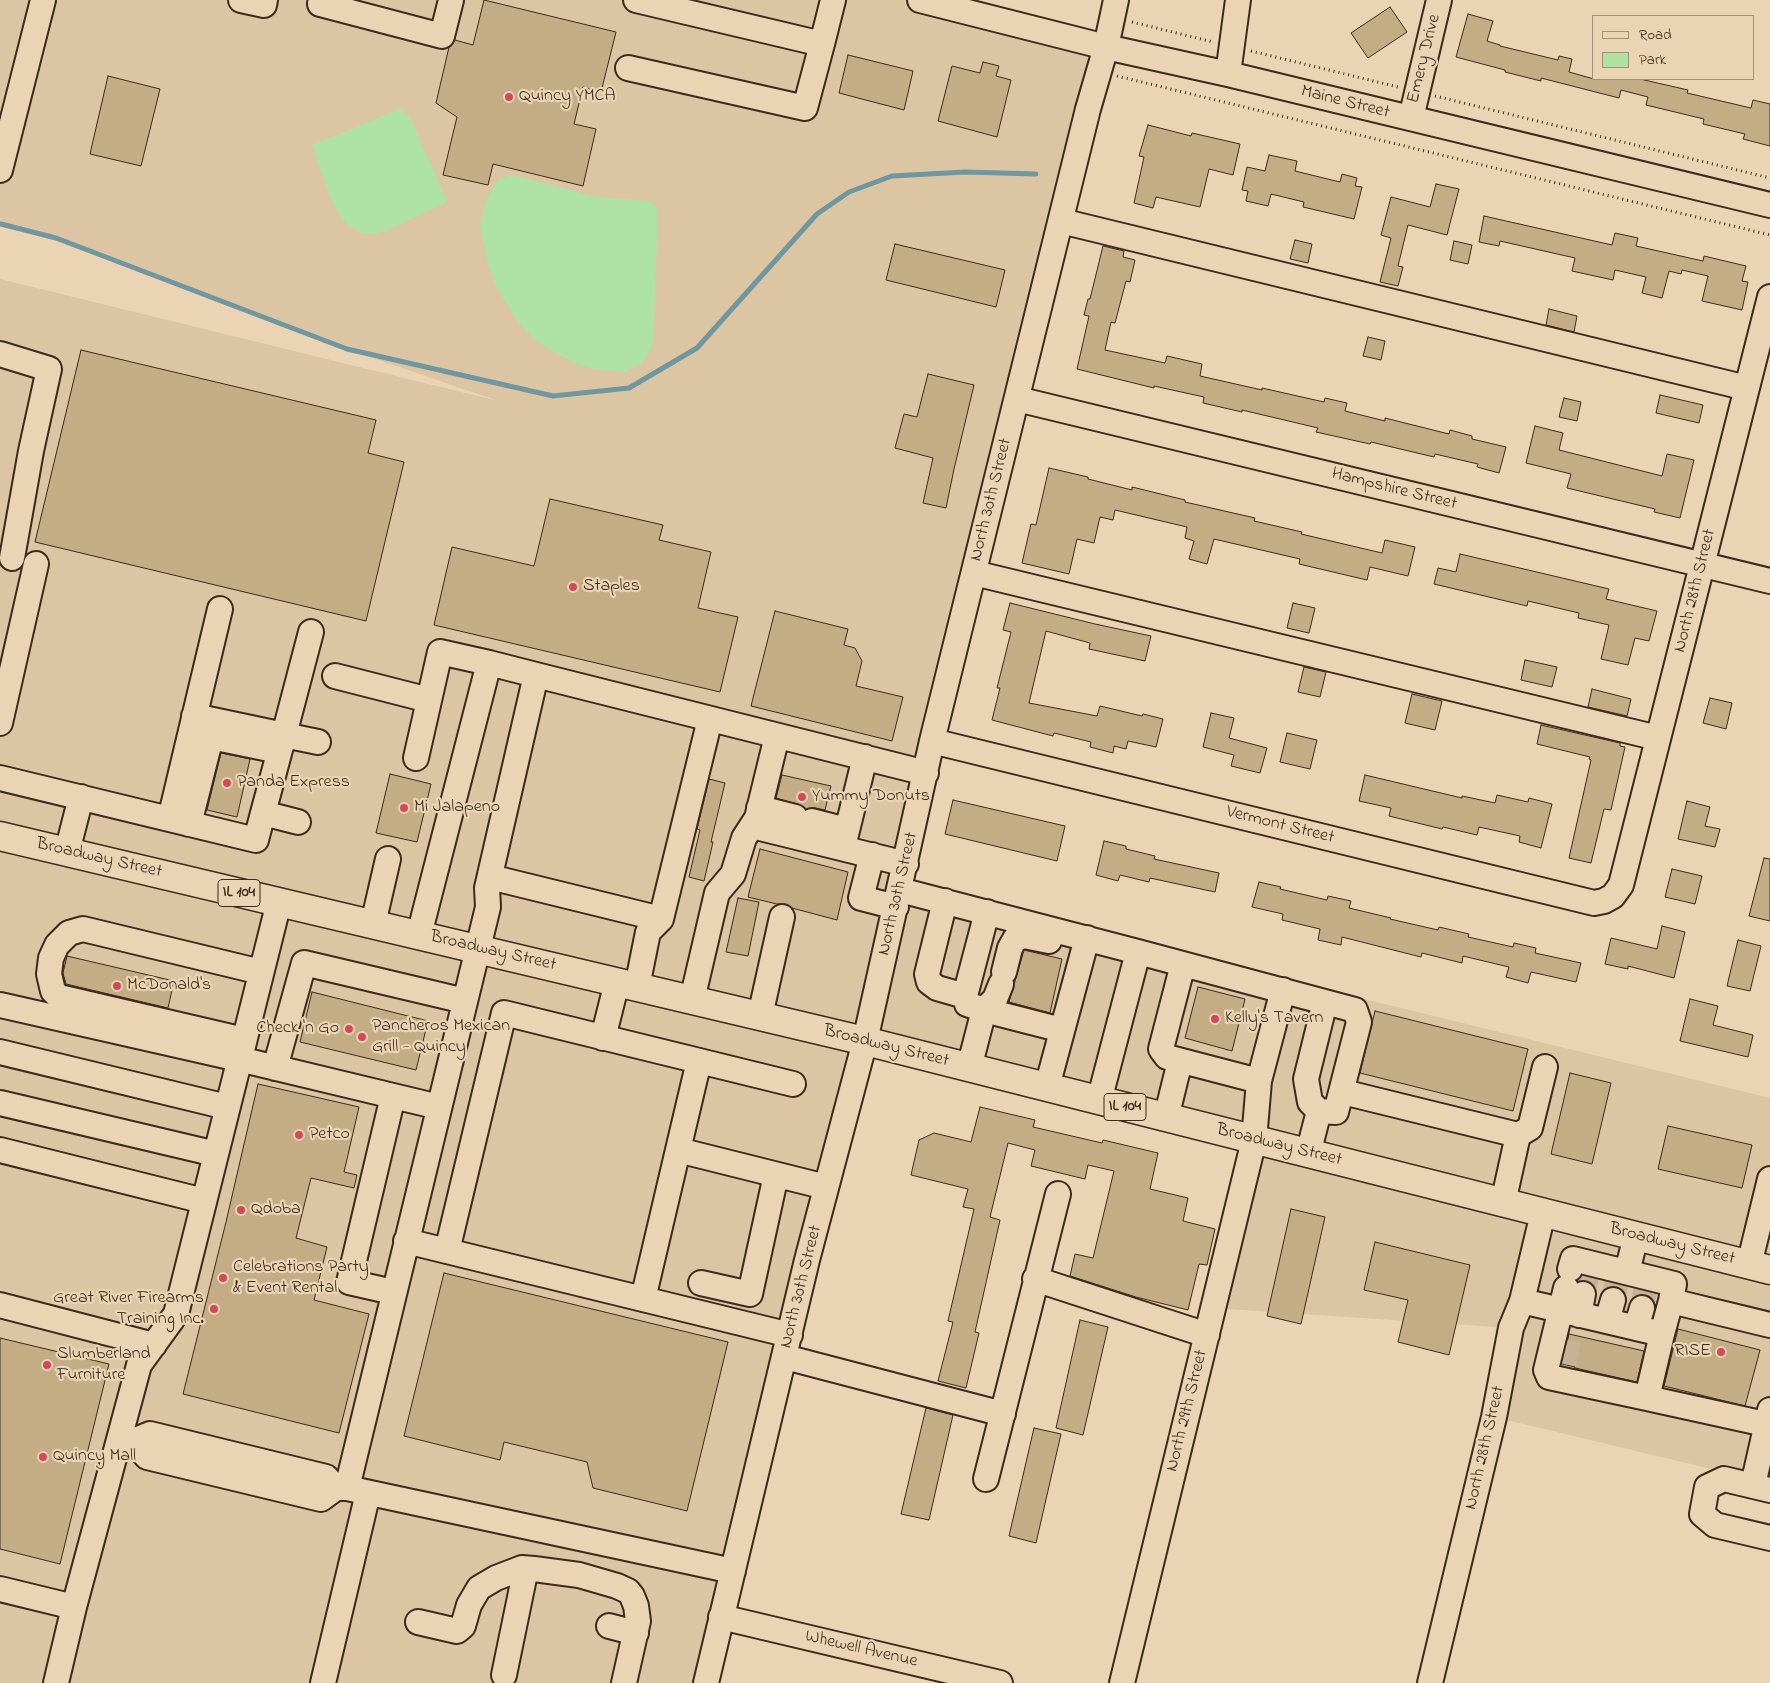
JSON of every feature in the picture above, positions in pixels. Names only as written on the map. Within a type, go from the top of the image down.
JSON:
[{"type":"main road","name":"Broadway Street","points":[[0,836],[865,1041],[1759,1268]]},
{"type":"street","points":[[0,170],[42,0]]},
{"type":"street","points":[[241,0],[264,5],[265,0]]},
{"type":"street","points":[[321,0],[320,4],[442,36],[451,0]]},
{"type":"street","points":[[636,0],[822,44]]},
{"type":"street","points":[[628,68],[805,108],[833,0]]},
{"type":"street","name":"Maine Street","points":[[920,0],[1106,47],[1228,74],[1770,205]]},
{"type":"street","points":[[1228,74],[1238,0]]},
{"type":"street","name":"Emery Drive","points":[[1411,118],[1439,0]]},
{"type":"street","name":"North 30th Street","points":[[706,1683],[826,1188],[865,1041],[932,741],[1114,9]]},
{"type":"street","points":[[1061,221],[1747,388]]},
{"type":"street","name":"North 28th Street","points":[[1621,885],[1770,296]]},
{"type":"street","points":[[0,354],[49,369],[31,452],[12,558]]},
{"type":"street","name":"Hampshire Street","points":[[1017,399],[1770,581]]},
{"type":"street","points":[[0,723],[5,684],[36,564]]},
{"type":"street","points":[[974,573],[1658,738]]},
{"type":"street","points":[[180,821],[194,716],[220,609]]},
{"type":"street","points":[[0,778],[256,840],[311,632]]},
{"type":"street","points":[[416,758],[440,652],[926,772]]},
{"type":"street","points":[[419,935],[489,663]]},
{"type":"street","points":[[334,676],[429,700]]},
{"type":"street","points":[[323,1683],[350,1490],[406,1240],[488,907],[487,888],[536,676]]},
{"type":"street","points":[[194,716],[282,743]]},
{"type":"street","points":[[604,1038],[648,932],[661,919],[710,718]]},
{"type":"street","points":[[692,1000],[717,893],[734,874],[744,838],[756,817],[777,736]]},
{"type":"street","points":[[180,821],[211,737],[282,743],[318,742]]},
{"type":"street","name":"Vermont Street","points":[[932,741],[1594,903],[1604,901],[1613,896],[1621,885]]},
{"type":"street","points":[[845,839],[865,757]]},
{"type":"street","points":[[67,852],[81,797]]},
{"type":"street","points":[[263,813],[298,822]]},
{"type":"street","points":[[756,817],[803,819],[845,839],[872,855],[906,864]]},
{"type":"street","points":[[756,817],[845,839]]},
{"type":"street","points":[[872,855],[861,898],[945,901],[1283,990],[1354,1010],[1359,1022],[1343,1092],[1336,1112],[1319,1111],[1310,1102],[1306,1079],[1325,1002]]},
{"type":"street","points":[[373,924],[388,859]]},
{"type":"street","points":[[490,877],[661,919]]},
{"type":"street","points":[[945,901],[927,974],[929,982],[937,988],[965,996]]},
{"type":"street","points":[[56,1683],[74,1607],[126,1440],[139,1365],[176,1314],[278,902]]},
{"type":"street","points":[[987,912],[965,996],[967,1004],[1062,1030]]},
{"type":"street","points":[[760,1016],[782,917]]},
{"type":"street","points":[[261,972],[83,929],[69,933],[57,945],[51,958],[49,974],[52,991],[59,997],[242,1050],[275,1068],[439,1108]]},
{"type":"street","points":[[969,1068],[984,1010],[995,1000],[1003,978],[1010,948],[1016,939],[1024,936],[1048,941],[1077,936]]},
{"type":"street","points":[[1047,1088],[1062,1030],[1077,936]]},
{"type":"street","points":[[1099,1101],[1138,952]]},
{"type":"street","points":[[275,1068],[304,962],[465,1001]]},
{"type":"street","points":[[1183,964],[1161,1049],[1167,1057],[1259,1081]]},
{"type":"street","name":"North 29th Street","points":[[1122,1683],[1254,1140],[1259,1081],[1283,990]]},
{"type":"street","points":[[0,1005],[242,1050]]},
{"type":"street","points":[[447,1251],[504,1013],[793,1084]]},
{"type":"street","points":[[0,1052],[227,1107]]},
{"type":"street","points":[[643,1299],[699,1061]]},
{"type":"street","points":[[1166,1118],[1180,1061]]},
{"type":"street","points":[[1343,1092],[1518,1134],[1530,1128],[1545,1067]]},
{"type":"street","points":[[393,1096],[349,1282],[394,1292]]},
{"type":"street","points":[[0,1103],[216,1154]]},
{"type":"street","points":[[1308,1154],[1319,1111]]},
{"type":"street","points":[[1503,1203],[1518,1134]]},
{"type":"street","points":[[0,1150],[204,1201]]},
{"type":"street","points":[[678,1150],[826,1188]]},
{"type":"street","points":[[701,1283],[750,1294],[776,1175]]},
{"type":"street","points":[[1759,1268],[1770,1179]]},
{"type":"street","points":[[986,1479],[1058,1194]]},
{"type":"street","name":"North 28th Street","points":[[1430,1683],[1494,1417],[1511,1328],[1522,1301],[1543,1213]]},
{"type":"street","points":[[1636,1236],[1628,1294],[1662,1334]]},
{"type":"street","points":[[406,1240],[643,1299],[1003,1414]]},
{"type":"street","points":[[1035,1279],[1207,1335]]},
{"type":"street","points":[[1522,1301],[1628,1294],[1674,1284],[1647,1398]]},
{"type":"street","points":[[1576,1296],[1628,1294]]},
{"type":"street","points":[[1576,1296],[1546,1370],[1549,1377],[1563,1372],[1647,1398],[1769,1420],[1762,1488],[1724,1479],[1707,1487],[1702,1514],[1715,1525],[1770,1538]]},
{"type":"street","points":[[1671,1301],[1770,1325]]},
{"type":"street","points":[[0,1305],[154,1344]]},
{"type":"street","points":[[126,1440],[147,1457],[321,1499],[350,1490],[733,1571]]},
{"type":"street","points":[[503,1679],[524,1578],[522,1568]]},
{"type":"street","points":[[418,1622],[457,1630],[464,1626],[469,1605],[480,1588],[496,1578],[522,1568],[552,1570],[580,1575],[617,1586],[628,1591],[632,1596],[636,1606],[638,1621],[624,1683]]},
{"type":"street","points":[[0,1590],[74,1607]]},
{"type":"street","name":"Whewell Avenue","points":[[722,1617],[1000,1683]]},
{"type":"street","points":[[610,1626],[636,1633]]},
{"type":"path","points":[[1114,9],[1231,47],[1770,178]]},
{"type":"path","points":[[1098,71],[1770,235]]},
{"type":"shaded area","points":[[0,0],[957,0],[1107,37],[901,886],[1770,1098],[1770,1483],[1494,1417],[1511,1328],[1213,1308],[1254,1140],[865,1041],[706,1683],[0,1683],[0,279],[498,401],[347,349],[56,238],[0,223]]},
{"type":"green space","points":[[400,109],[410,117],[447,202],[390,229],[375,234],[361,233],[346,223],[338,213],[331,199],[312,145]]},
{"type":"green space","points":[[513,175],[597,197],[650,201],[658,209],[653,344],[642,363],[625,372],[597,370],[579,365],[550,350],[532,337],[518,322],[497,288],[488,265],[480,226],[484,207],[491,190],[499,179]]},
{"type":"building","name":"Quincy YMCA","points":[[484,0],[616,32],[601,92],[583,87],[574,124],[596,129],[583,186],[493,164],[488,185],[443,175],[457,117],[436,103],[449,47],[455,40],[473,45]]},
{"type":"building","points":[[1390,7],[1407,32],[1368,58],[1351,33]]},
{"type":"building","points":[[1468,14],[1493,21],[1487,41],[1558,60],[1559,56],[1572,59],[1569,72],[1592,80],[1644,80],[1688,90],[1687,93],[1751,108],[1753,100],[1770,104],[1770,146],[1743,139],[1745,134],[1703,124],[1704,119],[1646,105],[1648,97],[1621,90],[1619,98],[1541,78],[1541,81],[1505,72],[1505,70],[1456,57]]},
{"type":"building","points":[[848,55],[913,71],[904,110],[839,93]]},
{"type":"building","points":[[983,62],[999,66],[996,76],[1011,80],[997,137],[938,121],[952,66],[980,73]]},
{"type":"building","points":[[108,76],[160,89],[141,166],[90,154]]},
{"type":"building","points":[[1148,125],[1191,136],[1192,133],[1240,144],[1233,175],[1209,169],[1200,207],[1156,197],[1153,208],[1134,203],[1144,157],[1139,156]]},
{"type":"building","points":[[1269,155],[1297,161],[1295,171],[1340,182],[1342,174],[1357,178],[1355,186],[1362,187],[1354,219],[1303,207],[1304,202],[1271,194],[1268,206],[1246,201],[1248,191],[1242,190],[1247,167],[1265,171]]},
{"type":"building","points":[[1436,184],[1459,189],[1447,235],[1408,225],[1398,266],[1403,267],[1398,286],[1380,282],[1391,238],[1381,235],[1391,197],[1430,207]]},
{"type":"building","points":[[1484,216],[1612,245],[1615,233],[1638,238],[1636,246],[1703,261],[1704,256],[1746,266],[1742,281],[1748,282],[1742,310],[1702,301],[1708,276],[1682,270],[1681,274],[1669,271],[1662,298],[1642,293],[1646,277],[1615,270],[1613,280],[1572,271],[1575,258],[1500,241],[1499,246],[1479,242]]},
{"type":"building","points":[[1295,240],[1312,244],[1308,263],[1290,259]]},
{"type":"building","points":[[1454,241],[1472,245],[1468,264],[1450,260]]},
{"type":"building","points":[[895,244],[1005,270],[996,307],[886,280]]},
{"type":"building","points":[[1103,246],[1124,251],[1123,257],[1135,260],[1130,282],[1126,281],[1115,323],[1111,322],[1105,350],[1165,363],[1167,356],[1202,364],[1200,376],[1324,402],[1325,398],[1347,403],[1345,411],[1385,421],[1385,418],[1449,434],[1450,430],[1472,436],[1472,439],[1506,447],[1499,473],[1477,467],[1478,464],[1435,454],[1434,457],[1371,442],[1370,444],[1316,432],[1318,428],[1203,403],[1204,397],[1154,386],[1154,388],[1077,369],[1089,316],[1084,315],[1088,299],[1090,299]]},
{"type":"building","points":[[1549,309],[1577,316],[1574,332],[1546,325]]},
{"type":"building","points":[[1368,337],[1385,341],[1381,360],[1363,356]]},
{"type":"building","points":[[81,350],[376,420],[368,453],[404,462],[366,621],[35,542]]},
{"type":"building","points":[[928,374],[974,385],[946,508],[923,503],[933,458],[895,448],[904,414],[917,417]]},
{"type":"building","points":[[1660,395],[1703,405],[1699,423],[1656,413]]},
{"type":"building","points":[[1564,398],[1581,402],[1577,421],[1559,417]]},
{"type":"building","points":[[1535,426],[1563,433],[1559,450],[1662,476],[1667,454],[1694,460],[1680,518],[1654,512],[1655,509],[1567,488],[1571,474],[1526,463]]},
{"type":"building","points":[[1049,468],[1132,490],[1132,487],[1185,500],[1185,502],[1255,518],[1254,521],[1302,532],[1301,534],[1382,553],[1385,540],[1415,547],[1408,576],[1370,567],[1367,580],[1299,564],[1300,559],[1214,539],[1207,564],[1189,559],[1194,541],[1185,538],[1187,527],[1115,510],[1113,520],[1100,517],[1094,543],[1077,539],[1069,574],[1022,563],[1031,524],[1036,525]]},
{"type":"building","name":"Staples","points":[[550,499],[663,525],[659,540],[711,552],[698,608],[738,617],[720,692],[434,625],[452,547],[534,566]]},
{"type":"building","points":[[1460,554],[1609,589],[1606,599],[1657,611],[1649,641],[1635,638],[1628,665],[1601,659],[1609,625],[1578,618],[1579,613],[1528,601],[1527,606],[1434,584],[1438,568],[1456,572]]},
{"type":"building","points":[[1010,603],[1151,636],[1145,661],[1089,649],[1090,643],[1046,631],[1029,703],[1097,716],[1100,706],[1163,719],[1156,747],[1128,741],[1126,749],[1114,746],[1113,753],[1090,747],[1091,742],[1054,733],[1053,736],[992,720],[1000,688],[997,688],[1011,632],[1003,630]]},
{"type":"building","points":[[1293,603],[1315,608],[1309,633],[1287,628]]},
{"type":"building","points":[[775,611],[848,629],[844,645],[855,648],[862,661],[856,686],[903,697],[892,741],[751,706]]},
{"type":"building","points":[[1525,660],[1557,667],[1552,687],[1521,680]]},
{"type":"building","points":[[1304,667],[1326,672],[1320,697],[1298,692]]},
{"type":"building","points":[[1592,689],[1631,699],[1627,716],[1588,707]]},
{"type":"building","points":[[1412,694],[1442,701],[1435,730],[1405,723]]},
{"type":"building","points":[[1710,698],[1732,703],[1726,729],[1703,723]]},
{"type":"building","points":[[1211,713],[1234,718],[1229,738],[1267,748],[1260,773],[1231,766],[1234,755],[1203,747]]},
{"type":"building","points":[[1541,725],[1620,743],[1620,746],[1625,747],[1611,810],[1604,809],[1591,863],[1569,858],[1591,760],[1589,759],[1590,757],[1537,744]]},
{"type":"building","points":[[1287,733],[1317,740],[1310,769],[1280,762]]},
{"type":"building","name":"Panda Express","points":[[221,753],[250,759],[237,817],[207,810]]},
{"type":"building","name":"Mi Jalapeno","points":[[390,774],[431,784],[417,842],[376,833]]},
{"type":"building","points":[[782,775],[831,786],[825,810],[806,809],[798,804],[776,798]]},
{"type":"building","points":[[1365,775],[1462,798],[1462,796],[1495,803],[1497,795],[1528,802],[1529,798],[1552,804],[1541,848],[1519,842],[1520,836],[1479,827],[1477,835],[1443,827],[1442,829],[1389,816],[1391,808],[1359,801]]},
{"type":"building","points":[[709,779],[725,783],[704,881],[689,877],[700,830],[697,829]]},
{"type":"building","points":[[953,800],[1065,826],[1057,861],[945,834]]},
{"type":"building","points":[[1687,801],[1710,807],[1705,826],[1720,829],[1715,847],[1678,839]]},
{"type":"building","points":[[1104,841],[1155,856],[1154,859],[1219,873],[1215,892],[1150,878],[1149,882],[1120,875],[1118,881],[1096,875]]},
{"type":"building","points":[[760,849],[848,872],[837,920],[792,908],[785,904],[748,897]]},
{"type":"building","points":[[1764,858],[1770,859],[1770,921],[1749,916]]},
{"type":"building","points":[[1672,869],[1702,876],[1695,904],[1665,897]]},
{"type":"building","points":[[1259,882],[1327,900],[1328,896],[1351,901],[1349,908],[1390,919],[1438,930],[1439,927],[1469,934],[1468,937],[1513,947],[1514,943],[1536,948],[1535,953],[1581,963],[1576,982],[1531,972],[1528,983],[1506,977],[1509,967],[1463,956],[1462,963],[1422,953],[1421,957],[1342,937],[1341,945],[1318,940],[1320,929],[1282,920],[1283,914],[1252,907]]},
{"type":"building","points":[[738,898],[759,902],[748,956],[726,952]]},
{"type":"building","points":[[1662,926],[1685,932],[1674,978],[1628,966],[1628,969],[1605,964],[1611,938],[1657,949]]},
{"type":"building","points":[[1738,940],[1761,946],[1750,991],[1727,986]]},
{"type":"building","points":[[1024,950],[1062,959],[1050,1013],[1009,1002]]},
{"type":"building","name":"McDonald's","points":[[67,956],[174,981],[168,1008],[66,984],[63,973]]},
{"type":"building","name":"Kelly's Tavern","points":[[1198,987],[1245,999],[1232,1051],[1185,1038]]},
{"type":"building","points":[[312,992],[428,1021],[416,1070],[300,1042]]},
{"type":"building","points":[[1690,999],[1718,1006],[1713,1025],[1753,1035],[1748,1057],[1680,1041]]},
{"type":"building","points":[[1375,1011],[1528,1049],[1513,1111],[1360,1073]]},
{"type":"building","points":[[1570,1073],[1611,1083],[1592,1164],[1551,1154]]},
{"type":"building","points":[[258,1084],[359,1107],[344,1172],[357,1175],[354,1188],[311,1178],[296,1238],[327,1247],[314,1300],[369,1314],[339,1433],[183,1394]]},
{"type":"building","points":[[980,1107],[1035,1120],[1033,1127],[1102,1143],[1103,1140],[1158,1153],[1150,1189],[1188,1198],[1183,1221],[1215,1229],[1207,1265],[1199,1264],[1188,1310],[1136,1297],[1070,1276],[1075,1254],[1093,1258],[1114,1171],[1088,1165],[1085,1179],[1031,1166],[1035,1150],[1008,1143],[990,1217],[1000,1220],[975,1332],[979,1333],[966,1388],[938,1381],[953,1322],[948,1321],[974,1209],[963,1207],[968,1189],[911,1175],[919,1140],[934,1133],[971,1142]]},
{"type":"building","points":[[1668,1126],[1752,1145],[1742,1188],[1658,1169]]},
{"type":"building","points":[[1291,1209],[1325,1217],[1301,1324],[1267,1316]]},
{"type":"building","points":[[1375,1242],[1470,1265],[1449,1355],[1398,1342],[1408,1300],[1364,1290]]},
{"type":"building","points":[[444,1273],[728,1342],[687,1511],[593,1488],[587,1462],[504,1442],[500,1460],[404,1436]]},
{"type":"building","points":[[1080,1320],[1108,1327],[1083,1435],[1056,1428]]},
{"type":"building","points":[[1678,1329],[1760,1350],[1745,1406],[1664,1386]]},
{"type":"building","points":[[1569,1334],[1644,1351],[1637,1382],[1562,1364]]},
{"type":"building","name":"Quincy Mall","points":[[0,1338],[109,1364],[60,1564],[0,1549]]},
{"type":"building","points":[[926,1408],[953,1415],[929,1520],[901,1514]]},
{"type":"building","points":[[1034,1428],[1061,1434],[1036,1543],[1009,1536]]},
{"type":"waterway","points":[[1,224],[56,238],[347,349],[553,396],[629,388],[697,348],[817,214],[849,192],[892,176],[965,172],[1036,174]]},
{"type":"tunnel","points":[[1583,1294],[1588,1273]]},
{"type":"tunnel","points":[[1613,1300],[1617,1281]]},
{"type":"tunnel","points":[[1642,1308],[1646,1287]]},
{"type":"tunnel","points":[[1564,1364],[1570,1334]]},
{"type":"place","name":"Quincy YMCA","points":[[509,97]]},
{"type":"place","name":"Staples","points":[[573,587]]},
{"type":"place","name":"Panda Express","points":[[227,783]]},
{"type":"place","name":"Yummy Donuts","points":[[802,797]]},
{"type":"place","name":"Mi Jalapeno","points":[[404,808]]},
{"type":"place","name":"McDonald's","points":[[117,986]]},
{"type":"place","name":"Kelly's Tavern","points":[[1215,1019]]},
{"type":"place","name":"Check 'n Go","points":[[349,1029]]},
{"type":"place","name":"Pancheros Mexican Grill - Quincy","points":[[362,1037]]},
{"type":"place","name":"Petco","points":[[299,1135]]},
{"type":"place","name":"Qdoba","points":[[241,1210]]},
{"type":"place","name":"Celebrations Party & Event Rental","points":[[223,1278]]},
{"type":"place","name":"Great River Firearms Training Inc.","points":[[214,1309]]},
{"type":"place","name":"RISE","points":[[1721,1352]]},
{"type":"place","name":"Slumberland Furniture","points":[[47,1365]]},
{"type":"place","name":"Quincy Mall","points":[[43,1457]]}]
